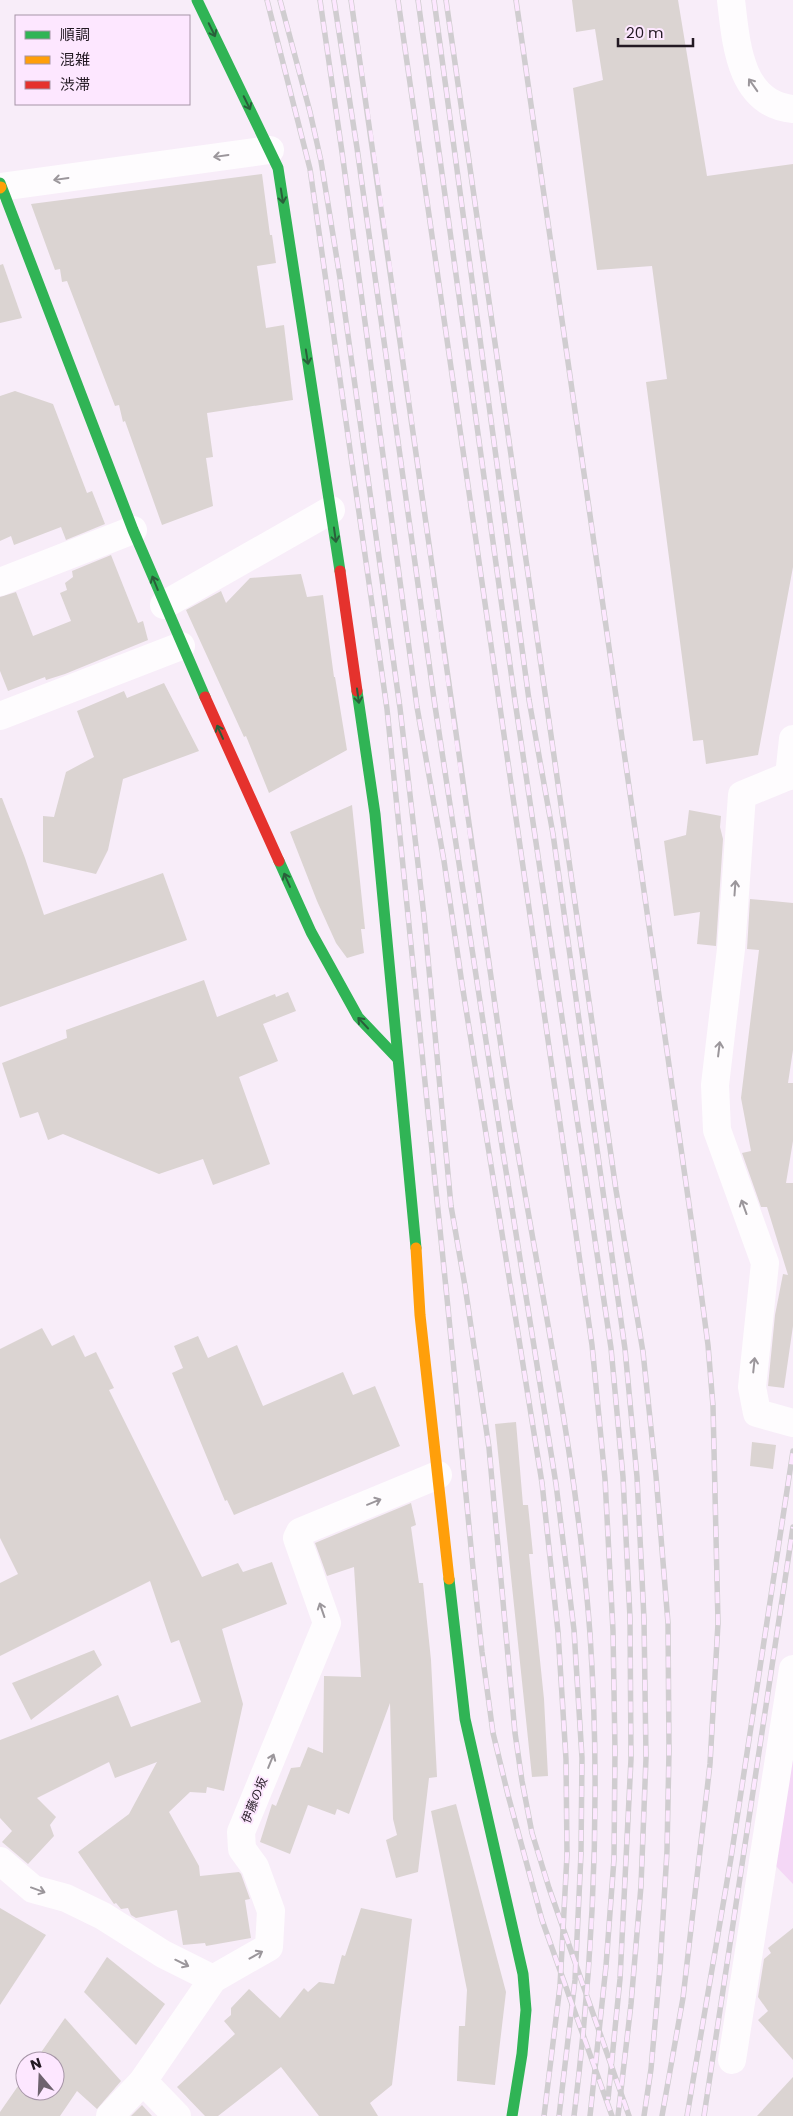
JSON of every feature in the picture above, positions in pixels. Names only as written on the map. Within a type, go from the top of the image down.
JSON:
[{"type":"street","points":[[197,0],[278,168],[331,510],[375,814],[396,1058],[414,1214],[420,1316],[465,1720],[523,1974],[526,2010],[522,2054],[512,2116]]},
{"type":"street","points":[[731,0],[738,52],[746,75],[761,97],[782,108],[793,109]]},
{"type":"street","points":[[270,150],[0,186],[133,530],[181,646],[311,932],[358,1017],[396,1058]]},
{"type":"street","points":[[164,605],[331,510]]},
{"type":"street","points":[[0,582],[133,530]]},
{"type":"street","points":[[0,716],[181,646]]},
{"type":"street","points":[[793,740],[791,775],[742,795],[731,949],[715,1085],[717,1130],[766,1263],[752,1387],[758,1413],[793,1424]]},
{"type":"street","name":"伊藤の坂","points":[[213,1979],[270,1947],[271,1911],[255,1868],[242,1849],[242,1832],[327,1623],[297,1538],[300,1532],[438,1475]]},
{"type":"street","points":[[732,2060],[793,1669]]},
{"type":"street","points":[[0,1861],[33,1889],[66,1898],[104,1916],[163,1954],[213,1979],[143,2081],[110,2116]]},
{"type":"street","points":[[143,2081],[177,2116]]},
{"type":"shaded area","points":[[793,1711],[793,1884],[773,1863]]},
{"type":"building","points":[[572,0],[678,0],[707,176],[793,164],[793,567],[758,755],[706,764],[703,740],[693,741],[646,382],[667,379],[652,266],[597,270],[573,88],[603,80],[595,29],[576,32]]},
{"type":"building","points":[[262,174],[270,235],[272,235],[276,263],[257,266],[266,328],[284,325],[293,400],[207,413],[213,457],[206,458],[213,506],[162,525],[125,421],[123,422],[119,405],[115,406],[67,281],[62,282],[60,269],[55,270],[31,204]]},
{"type":"building","points":[[3,264],[22,318],[0,323],[0,265]]},
{"type":"building","points":[[15,391],[53,404],[87,493],[92,491],[105,524],[66,540],[61,527],[14,545],[11,536],[0,541],[0,396]]},
{"type":"building","points":[[111,555],[138,623],[143,621],[148,640],[65,674],[46,680],[45,677],[8,691],[0,671],[0,597],[16,592],[33,636],[71,621],[60,593],[67,590],[65,583],[73,577],[72,571]]},
{"type":"building","points":[[301,574],[307,597],[323,595],[334,677],[347,750],[269,793],[246,736],[244,737],[186,610],[221,591],[226,603],[250,578]]},
{"type":"building","points":[[164,683],[199,751],[123,779],[108,850],[96,874],[43,862],[43,816],[54,817],[66,772],[94,757],[77,711],[124,691],[127,698]]},
{"type":"building","points":[[0,798],[2,798],[25,858],[44,915],[163,873],[187,940],[0,1007]]},
{"type":"building","points":[[352,805],[365,929],[361,929],[364,953],[347,958],[336,943],[317,901],[290,832]]},
{"type":"building","points":[[689,810],[721,816],[720,827],[723,839],[716,946],[697,944],[700,912],[674,916],[664,841],[686,835]]},
{"type":"building","points":[[750,899],[793,903],[793,1050],[788,1083],[793,1083],[793,1141],[786,1183],[793,1183],[793,1326],[784,1388],[768,1386],[775,1315],[783,1274],[788,1275],[767,1207],[761,1207],[742,1153],[751,1151],[741,1098],[759,950],[747,949]]},
{"type":"building","points":[[204,980],[217,1017],[275,994],[276,997],[288,992],[296,1011],[263,1024],[278,1061],[239,1077],[270,1164],[213,1185],[203,1159],[159,1174],[63,1134],[48,1140],[38,1112],[20,1118],[2,1063],[67,1038],[66,1030]]},
{"type":"building","points":[[42,1328],[52,1346],[74,1335],[85,1357],[96,1352],[114,1388],[109,1390],[202,1577],[238,1563],[243,1572],[272,1562],[287,1604],[222,1629],[243,1704],[224,1791],[207,1787],[206,1793],[190,1792],[169,1812],[199,1866],[200,1876],[239,1872],[241,1874],[250,1899],[245,1900],[251,1938],[206,1946],[205,1943],[183,1945],[177,1910],[136,1918],[131,1915],[128,1908],[121,1909],[116,1903],[114,1904],[78,1852],[129,1814],[157,1762],[115,1778],[109,1762],[37,1798],[56,1817],[50,1825],[54,1836],[28,1864],[2,1842],[12,1831],[0,1818],[0,1740],[118,1695],[131,1727],[201,1702],[179,1640],[171,1643],[150,1581],[0,1656],[0,1583],[18,1574],[0,1538],[0,1349]]},
{"type":"building","points":[[198,1336],[208,1358],[237,1345],[263,1406],[343,1372],[353,1395],[375,1386],[400,1446],[234,1515],[227,1500],[225,1501],[172,1373],[183,1368],[174,1346]]},
{"type":"building","points":[[516,1422],[523,1505],[528,1505],[533,1554],[529,1554],[544,1699],[548,1776],[532,1777],[495,1424]]},
{"type":"building","points":[[752,1442],[776,1445],[773,1469],[750,1466]]},
{"type":"building","points":[[411,1503],[416,1525],[411,1527],[419,1583],[423,1583],[431,1660],[437,1777],[429,1778],[418,1872],[396,1878],[386,1840],[397,1835],[393,1819],[390,1703],[349,1814],[337,1809],[335,1815],[308,1805],[290,1854],[260,1842],[272,1804],[276,1806],[291,1768],[300,1767],[308,1747],[323,1753],[324,1676],[361,1677],[354,1567],[327,1576],[315,1543]]},
{"type":"building","points":[[94,1650],[102,1665],[31,1720],[12,1683]]},
{"type":"building","points":[[456,1804],[506,1992],[495,2085],[457,2081],[459,2026],[465,2026],[467,1990],[431,1811]]},
{"type":"building","points":[[0,1908],[46,1935],[0,2005]]},
{"type":"building","points":[[361,1908],[412,1919],[392,2085],[370,2103],[378,2116],[319,2116],[281,2067],[218,2116],[205,2116],[177,2087],[235,2034],[224,2021],[231,2015],[231,2008],[249,1989],[280,2018],[304,1988],[308,1992],[319,1982],[334,1984],[342,1955],[345,1956]]},
{"type":"building","points":[[793,1928],[793,2060],[758,2020],[768,2011],[758,1997],[764,1959],[771,1953],[768,1948]]},
{"type":"building","points":[[107,1957],[165,2004],[136,2045],[84,1992]]},
{"type":"building","points":[[65,2018],[121,2081],[97,2109],[77,2091],[60,2116],[0,2116],[0,2112],[15,2090],[15,2101],[65,2101],[65,2051],[42,2051]]},
{"type":"building","points":[[793,2077],[793,2116],[757,2116]]},
{"type":"building","points":[[142,2105],[152,2116],[131,2116]]},
{"type":"railway","points":[[267,0],[310,169],[387,709],[473,1568],[493,1733],[542,1920],[612,2116]]},
{"type":"railway","points":[[280,0],[321,161],[340,278],[400,708],[424,916],[451,1206],[489,1448],[515,1733],[522,1781],[532,1833],[549,1888],[629,2116]]},
{"type":"railway","points":[[320,0],[417,707],[444,861],[542,1483],[558,1632],[566,1759],[567,1855],[560,1986],[544,2116]]},
{"type":"railway","points":[[334,0],[357,148],[435,706],[556,1484],[574,1630],[582,1758],[581,1854],[575,1980],[559,2116]]},
{"type":"railway","points":[[351,0],[503,1062],[569,1451],[585,1573],[590,1634],[595,1755],[594,1876],[591,1936],[574,2116]]},
{"type":"railway","points":[[398,0],[592,1345],[605,1479],[613,1631],[614,1859],[606,1966],[590,2116]]},
{"type":"railway","points":[[418,0],[515,701],[611,1348],[623,1477],[630,1618],[631,1759],[620,1979],[608,2099]]},
{"type":"railway","points":[[434,0],[529,700],[553,834],[625,1349],[637,1477],[644,1619],[646,1758],[641,1886],[631,2004],[618,2116]]},
{"type":"railway","points":[[446,0],[616,1190],[643,1352],[656,1476],[668,1623],[669,1751],[667,1851],[660,1968],[651,2069],[644,2116]]},
{"type":"railway","points":[[516,0],[694,1239],[708,1345],[713,1406],[718,1623],[710,1764],[683,1998],[662,2116]]},
{"type":"railway","points":[[687,2116],[731,1858],[793,1451]]},
{"type":"railway","points":[[704,2116],[793,1527]]},
{"type":"traffic: fast","points":[[197,0],[278,168],[340,571]]},
{"type":"traffic: fast","points":[[0,183],[133,530],[205,697]]},
{"type":"traffic: fast","points":[[357,691],[375,814],[416,1248]]},
{"type":"traffic: fast","points":[[279,861],[311,932],[358,1017],[397,1058]]},
{"type":"traffic: fast","points":[[449,1579],[465,1719],[523,1974],[526,2010],[522,2054],[512,2116]]},
{"type":"traffic: slow","points":[[416,1248],[420,1315],[449,1579]]},
{"type":"traffic: jam","points":[[340,571],[357,691]]},
{"type":"traffic: jam","points":[[205,697],[279,861]]}]
